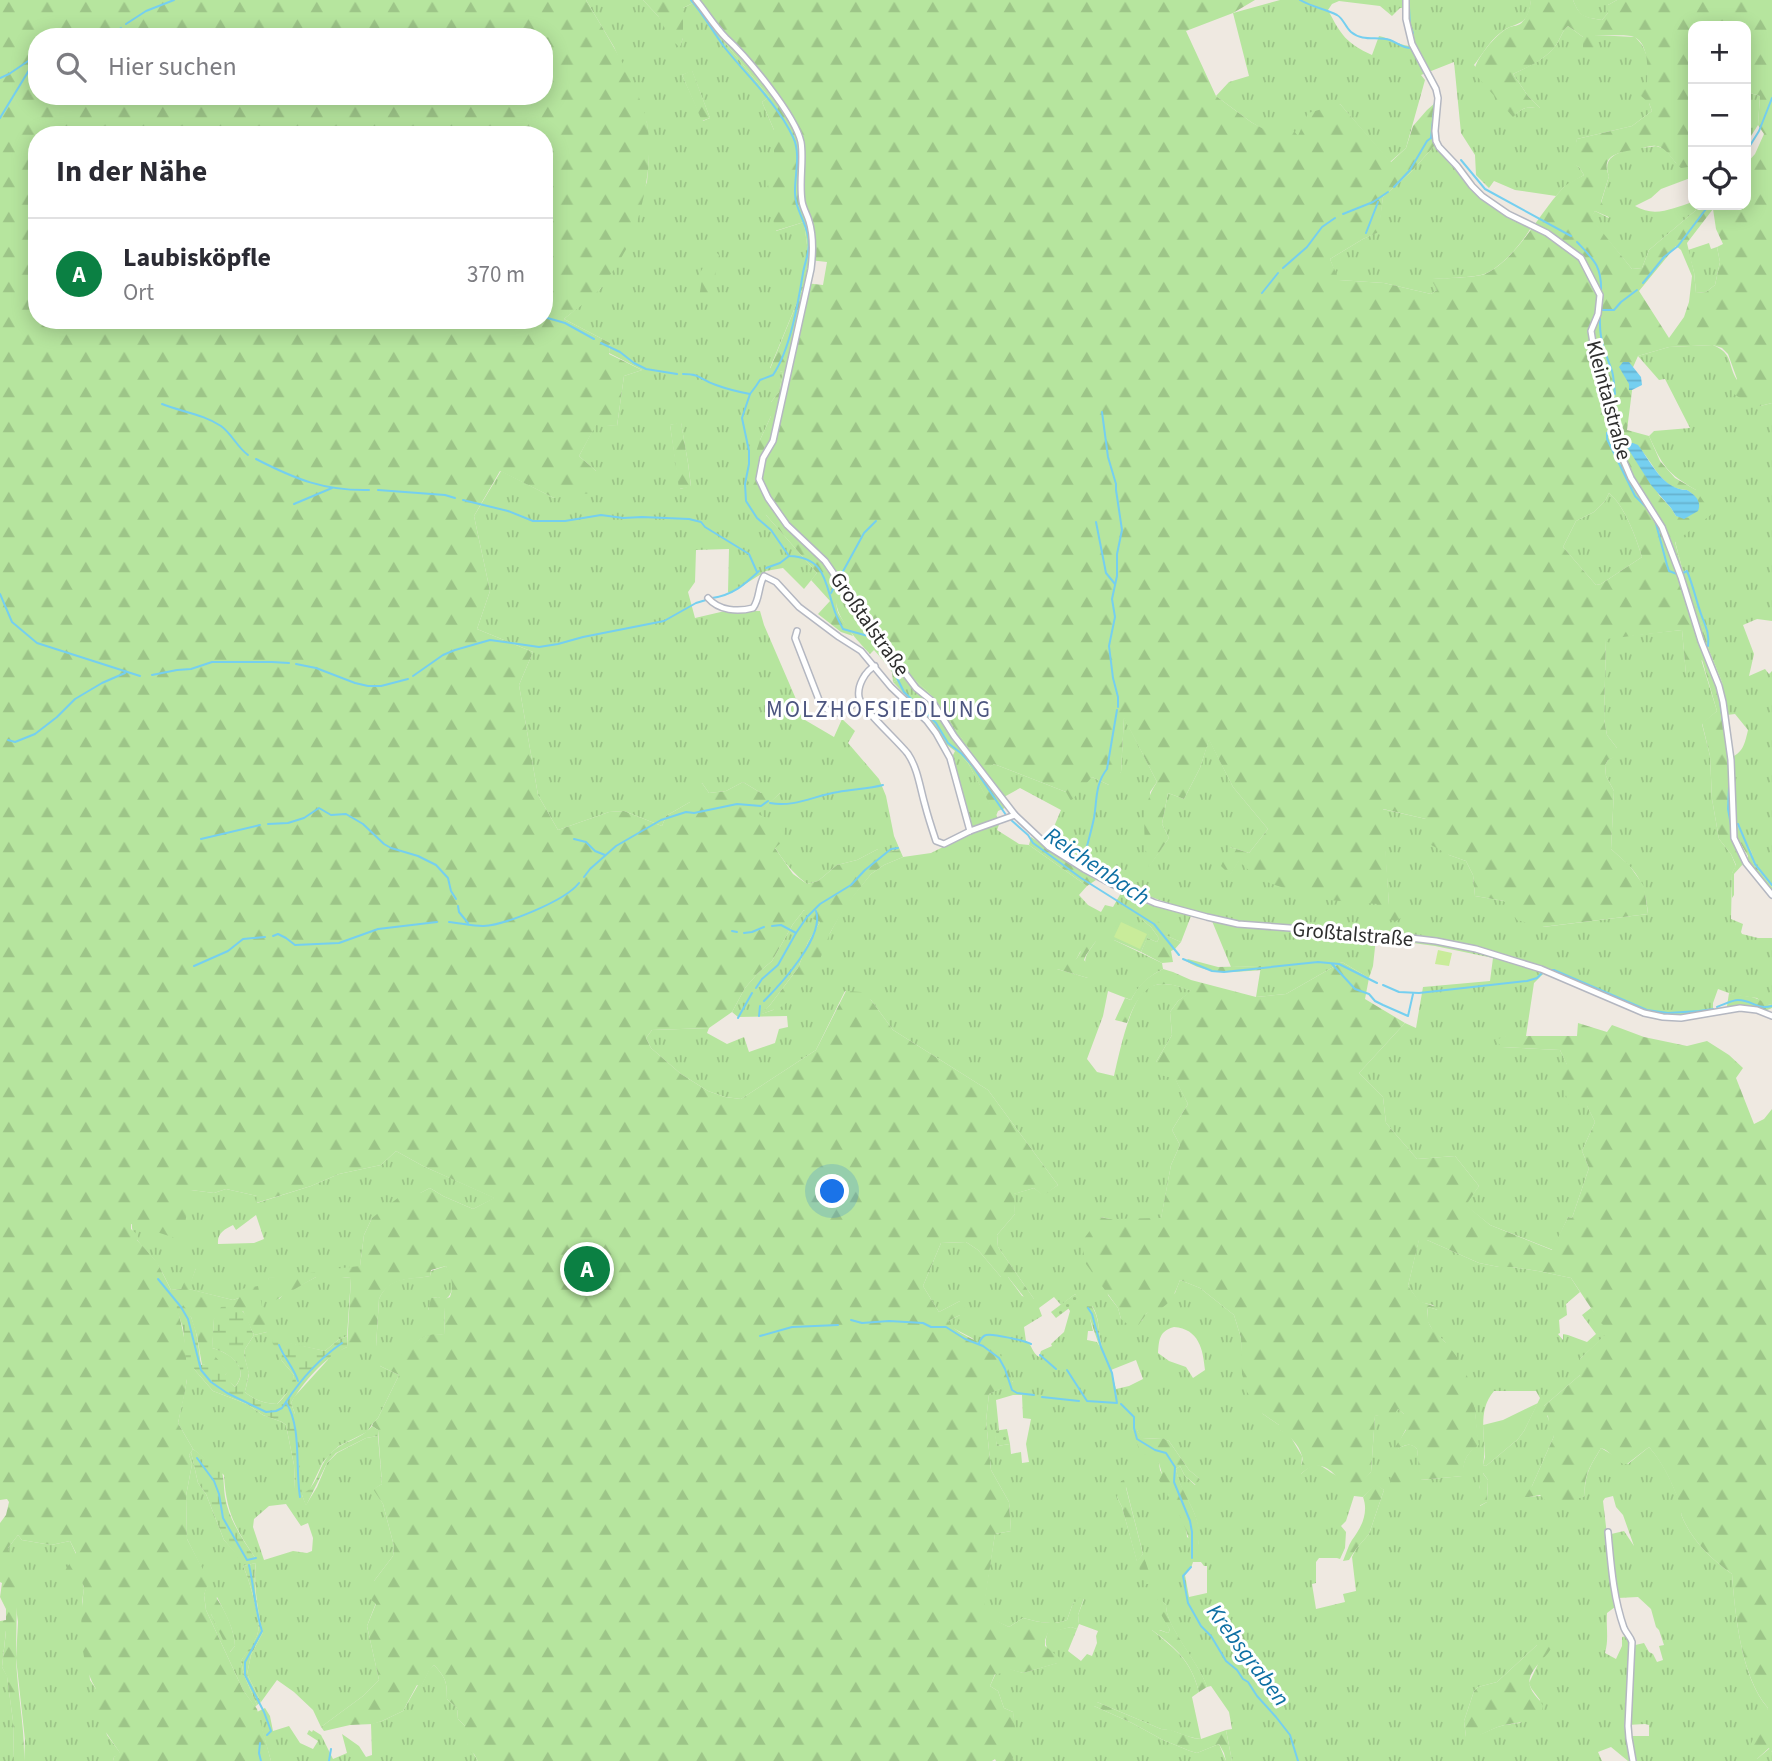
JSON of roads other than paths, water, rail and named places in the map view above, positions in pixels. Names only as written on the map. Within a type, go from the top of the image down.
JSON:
[{"type":"street","name":"Großtalstraße","points":[[696,0],[784,108],[801,146],[801,190],[811,231],[811,269],[773,441],[764,458],[759,479],[768,498],[787,525],[825,561],[916,688],[932,701],[1011,816],[1084,869],[1112,884],[1175,909],[1238,924],[1436,941],[1497,955],[1541,969],[1644,1013],[1663,1017],[1681,1018],[1740,1008],[1757,1010],[1772,1016]]},
{"type":"street","name":"Kleintalstraße","points":[[1406,0],[1407,26],[1412,44],[1436,89],[1438,98],[1435,131],[1439,147],[1482,196],[1508,214],[1547,233],[1581,258],[1600,295],[1598,314],[1591,331],[1594,349],[1603,370],[1613,436],[1631,478],[1662,527],[1719,686],[1731,760],[1733,831],[1746,863],[1772,895]]},
{"type":"street","points":[[708,598],[713,604],[725,609],[753,608],[764,576],[771,578],[799,607],[857,648],[891,687],[928,721],[936,733],[950,758],[971,831]]},
{"type":"street","points":[[797,631],[795,638],[824,708],[838,713],[859,700]]},
{"type":"street","points":[[875,666],[865,673],[859,700],[900,743],[913,763],[936,841],[944,844],[1011,816]]},
{"type":"street","points":[[1608,1532],[1614,1594],[1624,1630],[1632,1642],[1628,1726],[1633,1761]]},
{"type":"water","points":[[1623,362],[1629,362],[1641,377],[1642,385],[1629,390],[1629,384],[1619,367]]},
{"type":"water","points":[[1629,443],[1638,445],[1664,480],[1695,496],[1699,504],[1698,511],[1684,519],[1676,516],[1651,485],[1627,447]]},
{"type":"waterway","points":[[126,24],[146,11],[174,0]]},
{"type":"waterway","name":"Reichenbach","points":[[691,0],[725,48],[771,102],[793,137],[797,157],[795,196],[809,241],[789,340],[773,375],[760,380],[750,394],[742,418],[749,451],[746,501],[789,556],[801,557],[817,566],[843,629],[875,638],[904,692],[936,723],[948,743],[972,765],[1006,815]]},
{"type":"waterway","points":[[1300,0],[1337,15],[1356,35],[1390,40],[1411,48],[1424,72]]},
{"type":"waterway","points":[[1409,7],[1413,33]]},
{"type":"waterway","points":[[0,78],[28,61]]},
{"type":"waterway","points":[[0,118],[28,72]]},
{"type":"waterway","points":[[1749,147],[1759,131],[1772,98]]},
{"type":"waterway","points":[[1432,138],[1435,102]]},
{"type":"waterway","points":[[1394,187],[1410,170],[1431,138]]},
{"type":"waterway","points":[[1461,160],[1485,189],[1571,236]]},
{"type":"waterway","points":[[1343,214],[1373,202],[1388,192]]},
{"type":"waterway","points":[[1366,233],[1378,202]]},
{"type":"waterway","points":[[1643,283],[1664,257],[1678,246],[1705,210]]},
{"type":"waterway","points":[[1283,268],[1307,247],[1322,227],[1335,218]]},
{"type":"waterway","points":[[1577,242],[1596,264],[1601,292]]},
{"type":"waterway","points":[[1262,293],[1278,273]]},
{"type":"waterway","points":[[1601,310],[1614,310],[1637,290]]},
{"type":"waterway","points":[[1600,315],[1601,338],[1613,374],[1615,394]]},
{"type":"waterway","points":[[553,320],[594,339]]},
{"type":"waterway","points":[[601,343],[646,369],[677,374]]},
{"type":"waterway","points":[[683,374],[694,375],[711,383],[750,394]]},
{"type":"waterway","points":[[162,404],[221,426],[248,455]]},
{"type":"waterway","points":[[1613,405],[1615,428]]},
{"type":"waterway","points":[[1102,412],[1122,530],[1112,599],[1115,617],[1109,646],[1118,707]]},
{"type":"waterway","points":[[1611,431],[1607,433],[1607,439],[1635,496],[1648,509]]},
{"type":"waterway","points":[[256,459],[324,486],[369,490]]},
{"type":"waterway","points":[[294,504],[332,488]]},
{"type":"waterway","points":[[378,490],[455,498]]},
{"type":"waterway","points":[[463,500],[508,511],[533,521],[565,521],[601,515],[689,519],[701,522],[749,554],[757,572]]},
{"type":"waterway","points":[[1655,520],[1669,571],[1677,574]]},
{"type":"waterway","points":[[841,575],[864,533],[876,521]]},
{"type":"waterway","points":[[1096,522],[1106,573],[1115,584]]},
{"type":"waterway","points":[[766,568],[789,556]]},
{"type":"waterway","points":[[712,598],[738,589],[759,571]]},
{"type":"waterway","points":[[1683,573],[1687,571],[1691,582],[1707,630],[1708,646]]},
{"type":"waterway","points":[[831,593],[836,584]]},
{"type":"waterway","points":[[0,594],[12,622],[37,643],[140,676]]},
{"type":"waterway","points":[[413,676],[443,655],[490,640],[539,647],[558,644],[664,621],[706,600]]},
{"type":"waterway","points":[[152,675],[191,669],[212,662],[289,663]]},
{"type":"waterway","points":[[296,664],[368,686],[381,686],[408,679]]},
{"type":"waterway","points":[[8,740],[15,742],[35,734],[75,699],[125,673]]},
{"type":"waterway","points":[[1720,700],[1723,722]]},
{"type":"waterway","points":[[1083,863],[1098,787],[1107,769],[1117,710]]},
{"type":"waterway","points":[[770,803],[796,803],[883,785]]},
{"type":"waterway","points":[[1729,787],[1728,809],[1731,825],[1738,824],[1755,864],[1772,885]]},
{"type":"waterway","points":[[584,877],[616,846],[661,820],[686,812],[694,813],[737,804],[761,806],[768,801]]},
{"type":"waterway","points":[[268,824],[288,823],[304,818],[319,808],[331,815],[346,814],[363,824],[391,848],[436,865],[448,878],[456,899]]},
{"type":"waterway","name":"Reichenbach","points":[[1010,819],[1033,843],[1081,878],[1154,924],[1179,955]]},
{"type":"waterway","points":[[201,839],[260,825]]},
{"type":"waterway","points":[[574,839],[586,842],[595,851],[605,855]]},
{"type":"waterway","points":[[756,988],[778,965],[807,917],[820,904],[851,885],[891,849],[898,848]]},
{"type":"waterway","points":[[449,922],[493,925],[534,911],[561,897],[579,883]]},
{"type":"waterway","points":[[458,906],[459,912],[468,923]]},
{"type":"waterway","points":[[764,1001],[790,972],[808,946],[817,921],[816,911]]},
{"type":"waterway","points":[[273,936],[278,934],[295,945],[339,943],[378,929],[437,922]]},
{"type":"waterway","points":[[772,926],[781,925],[796,933]]},
{"type":"waterway","points":[[744,933],[764,927]]},
{"type":"waterway","points":[[732,931],[737,932]]},
{"type":"waterway","points":[[194,966],[228,951],[243,939],[265,937]]},
{"type":"waterway","name":"Reichenbach","points":[[1183,959],[1212,971],[1224,972],[1318,962],[1339,964],[1377,983]]},
{"type":"waterway","name":"Reichenbach","points":[[1332,964],[1355,989],[1408,1016],[1413,994]]},
{"type":"waterway","name":"Reichenbach","points":[[1551,970],[1647,1010],[1668,1013],[1713,1009]]},
{"type":"waterway","name":"Reichenbach","points":[[1383,985],[1399,992],[1419,993],[1527,981],[1542,973]]},
{"type":"waterway","points":[[738,1018],[752,993]]},
{"type":"waterway","name":"Reichenbach","points":[[1717,1007],[1738,1000],[1762,1007],[1772,1006]]},
{"type":"waterway","points":[[759,1016],[760,1006]]},
{"type":"waterway","points":[[158,1279],[188,1319],[201,1370],[211,1382],[266,1412],[276,1411],[286,1402]]},
{"type":"waterway","points":[[1067,1370],[1087,1401],[1117,1403],[1112,1373],[1088,1308]]},
{"type":"waterway","name":"Krebsgraben","points":[[851,1320],[862,1323],[923,1323],[931,1327],[946,1327],[983,1346],[999,1358],[1012,1390],[1034,1395]]},
{"type":"waterway","name":"Krebsgraben","points":[[760,1336],[792,1327],[838,1325]]},
{"type":"waterway","points":[[979,1343],[984,1336],[989,1335],[1031,1344]]},
{"type":"waterway","points":[[300,1497],[296,1436],[286,1402],[311,1370],[342,1343]]},
{"type":"waterway","points":[[279,1345],[298,1381]]},
{"type":"waterway","points":[[1040,1355],[1056,1369]]},
{"type":"waterway","name":"Krebsgraben","points":[[1042,1397],[1079,1401]]},
{"type":"waterway","name":"Krebsgraben","points":[[1121,1404],[1134,1417],[1137,1439],[1166,1453],[1175,1467],[1174,1482],[1190,1521],[1192,1558]]},
{"type":"waterway","points":[[197,1458],[214,1481],[223,1518],[247,1560],[256,1558]]},
{"type":"waterway","points":[[249,1565],[262,1631],[245,1662],[245,1675],[271,1731],[267,1735]]},
{"type":"waterway","name":"Krebsgraben","points":[[1191,1567],[1183,1576],[1188,1603],[1226,1661],[1248,1682],[1290,1735],[1298,1761]]},
{"type":"waterway","points":[[260,1743],[261,1761]]},
{"type":"waterway","points":[[329,1761],[331,1749]]},
{"type":"place","name":"Laubisköpfle","points":[[587,1269]]},
{"type":"district","name":"MOLZHOFSIEDLUNG","points":[[879,709]]}]
